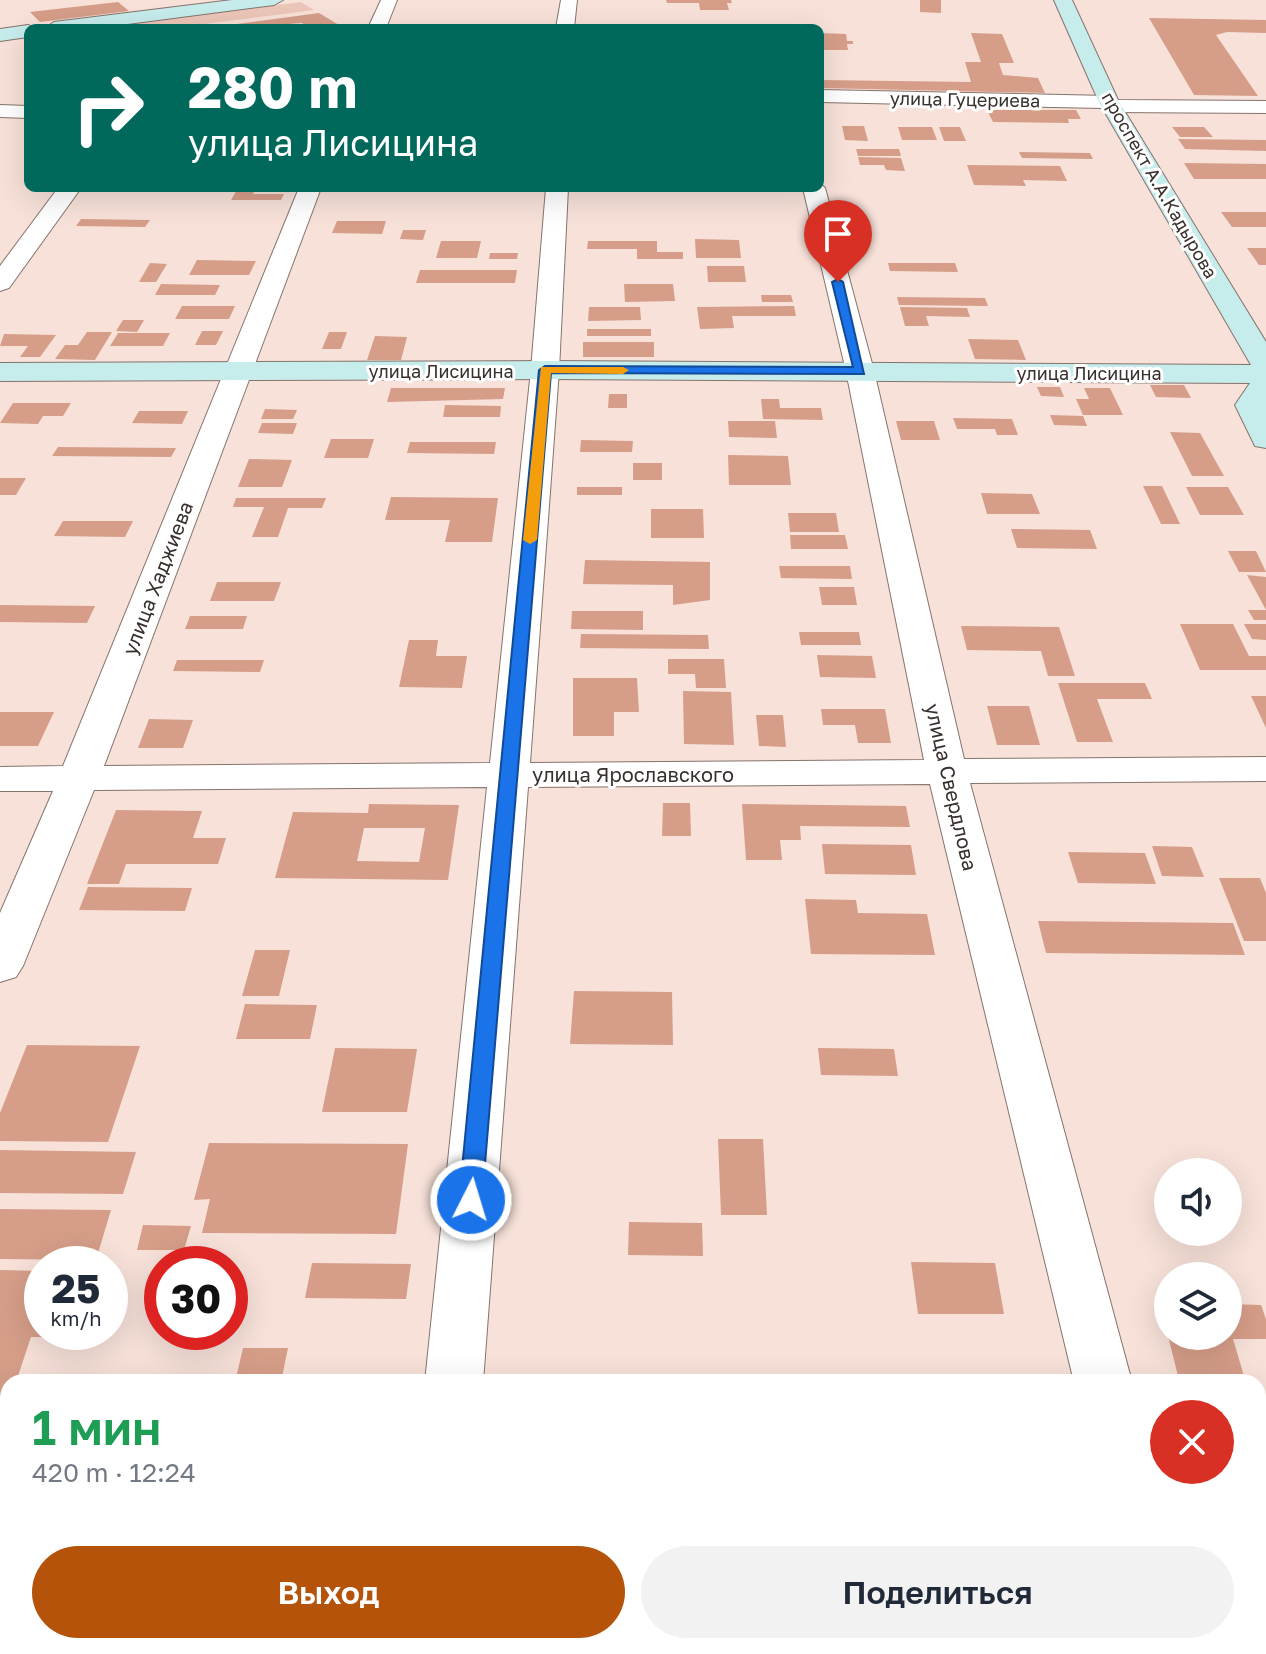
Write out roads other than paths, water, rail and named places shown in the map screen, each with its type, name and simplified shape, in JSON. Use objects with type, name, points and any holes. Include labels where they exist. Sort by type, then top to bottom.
[{"type":"street","points":[[85,24],[274,0]]},
{"type":"street","points":[[379,24],[389,0]]},
{"type":"street","points":[[566,24],[569,0]]},
{"type":"street","name":"проспект А.А.Кадырова","points":[[1063,0],[1110,104],[1266,366]]},
{"type":"street","points":[[0,35],[24,32]]},
{"type":"street","name":"улица Гуцериева","points":[[824,96],[1266,107]]},
{"type":"street","points":[[0,111],[24,112]]},
{"type":"street","points":[[0,283],[67,192]]},
{"type":"street","name":"улица Хаджиева","points":[[0,966],[78,780],[308,192]]},
{"type":"street","points":[[455,1374],[545,370],[557,192]]},
{"type":"street","name":"улица Свердлова","points":[[815,192],[860,371],[947,772],[1101,1374]]},
{"type":"street","name":"улица Лисицина","points":[[0,372],[545,370],[1266,374]]},
{"type":"street","points":[[1266,381],[1250,405],[1266,439]]},
{"type":"street","name":"улица Ярославского","points":[[0,779],[1266,769]]}]
